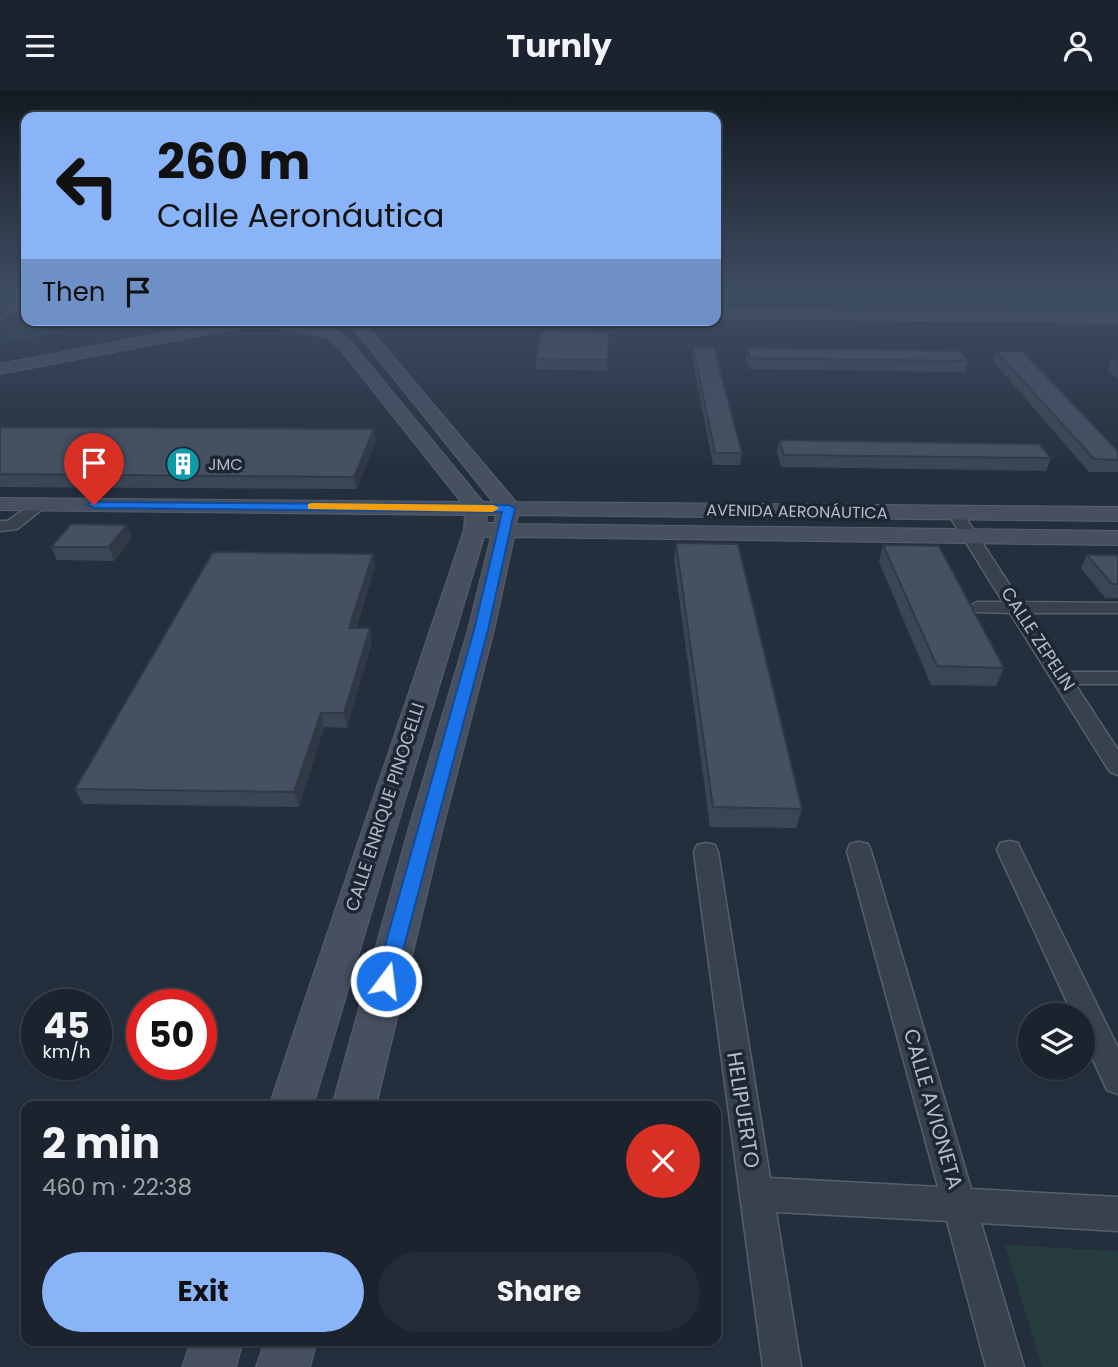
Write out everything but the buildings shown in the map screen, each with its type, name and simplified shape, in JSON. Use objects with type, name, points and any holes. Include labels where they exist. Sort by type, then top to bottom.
[{"type":"main road","points":[[0,360],[37,354]]},
{"type":"main road","points":[[0,369],[72,354]]},
{"type":"main road","points":[[352,354],[492,519]]},
{"type":"main road","points":[[355,1101],[425,831],[481,630],[492,519],[378,354]]},
{"type":"main road","points":[[0,504],[492,519]]},
{"type":"main road","name":"AVENIDA AERONÁUTICA","points":[[492,519],[956,512],[1118,514]]},
{"type":"main road","name":"AVENIDA AERONÁUTICA","points":[[492,519],[972,537],[1118,538]]},
{"type":"main road","name":"CALLE ENRIQUE PINOCELLI","points":[[293,1101],[492,519]]},
{"type":"main road","points":[[209,1367],[215,1346]]},
{"type":"main road","points":[[284,1367],[290,1346]]},
{"type":"street","points":[[0,526],[10,526],[40,504]]},
{"type":"street","name":"CALLE ZEPELIN","points":[[956,512],[1118,767]]},
{"type":"street","points":[[977,607],[1118,608]]},
{"type":"street","points":[[1063,678],[1118,678]]},
{"type":"street","points":[[1009,849],[1118,1080]]},
{"type":"street","name":"CALLE AVIONETA","points":[[859,851],[1005,1367]]},
{"type":"street","name":"HELIPUERTO","points":[[706,852],[782,1367]]},
{"type":"street","points":[[756,1194],[1118,1215]]},
{"type":"green space","points":[[1005,1245],[1118,1251],[1118,1367],[1042,1367]]},
{"type":"slow traffic","points":[[312,507],[493,508]]},
{"type":"place","name":"JMC","points":[[183,464]]},
{"type":"route","points":[[94,505],[509,508],[481,630],[386,981]]}]
